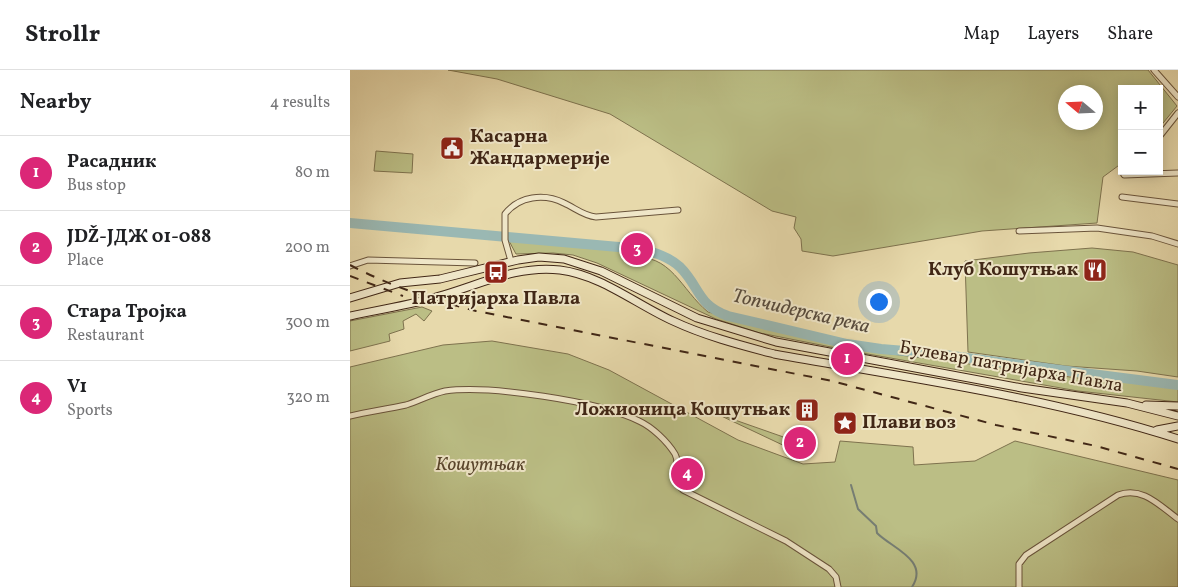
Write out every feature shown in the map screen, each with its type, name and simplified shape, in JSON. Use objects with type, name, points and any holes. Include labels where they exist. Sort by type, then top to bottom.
[{"type":"main road","name":"Булевар патријарха Павла","points":[[350,298],[395,284],[440,279],[511,261],[546,257],[579,262],[602,270],[697,318],[776,342],[1014,386],[1141,406],[1178,416]]},
{"type":"main road","name":"Булевар патријарха Павла","points":[[350,316],[442,296],[479,282],[515,273],[539,269],[562,270],[591,279],[673,321],[752,348],[1022,399],[1152,429],[1176,438]]},
{"type":"main road","points":[[1141,406],[1178,406]]},
{"type":"main road","points":[[1152,429],[1164,430],[1178,426]]},
{"type":"street","points":[[1154,70],[1178,96]]},
{"type":"street","points":[[1163,132],[1178,113]]},
{"type":"street","points":[[1163,173],[1178,174]]},
{"type":"street","points":[[1122,197],[1178,204]]},
{"type":"street","points":[[511,261],[506,240],[505,214],[517,202],[530,198],[556,200],[587,216],[596,217],[678,210]]},
{"type":"street","points":[[1019,231],[1097,228],[1152,236],[1178,244]]},
{"type":"street","points":[[350,266],[368,260],[475,263]]},
{"type":"street","points":[[350,416],[407,404],[437,393],[470,390],[531,395],[615,412],[641,422],[654,431],[673,452],[677,460],[676,483],[683,490],[786,541],[829,569],[836,577],[838,587]]},
{"type":"street","points":[[1018,587],[1018,570],[1026,554],[1118,495],[1130,492],[1146,496],[1178,518]]},
{"type":"green space","points":[[448,70],[1148,70],[1160,85],[1118,85],[1118,166],[1103,177],[1097,223],[982,231],[833,256],[802,251],[801,239],[794,228],[796,217],[772,211],[610,114],[497,79]]},
{"type":"green space","points":[[1163,89],[1177,106],[1163,123]]},
{"type":"green space","points":[[376,151],[413,154],[412,173],[374,171]]},
{"type":"green space","points":[[508,239],[630,251],[630,258],[644,258],[656,261],[666,267],[708,312],[847,346],[846,350],[760,333],[716,319],[597,263],[573,255],[553,253],[516,254]]},
{"type":"green space","points":[[1092,248],[1133,252],[1178,265],[1178,377],[1137,371],[1066,366],[968,352],[965,261]]},
{"type":"green space","points":[[422,307],[432,311],[424,321],[416,314],[403,321],[404,329],[389,334],[390,341],[350,351],[350,321]]},
{"type":"green space","name":"Кошутњак","points":[[492,341],[568,354],[609,370],[738,440],[803,464],[835,462],[840,441],[913,447],[914,465],[975,461],[1015,441],[1178,480],[1178,587],[350,587],[350,367],[443,345]]},
{"type":"green space","points":[[861,350],[1078,378],[1170,385],[1178,389],[1178,402],[1078,391],[862,353]]},
{"type":"green space","points":[[715,413],[809,446],[812,451],[789,448]]},
{"type":"waterway","name":"Топчидерска река","points":[[350,223],[641,249],[662,256],[680,267],[687,274],[704,301],[710,307],[728,316],[847,344],[1178,385]]},
{"type":"waterway","points":[[851,485],[858,509],[876,526],[877,533],[899,549],[912,562],[916,569],[916,578],[912,587]]},
{"type":"railway","points":[[350,265],[412,292],[476,311],[832,381],[996,425],[1096,446],[1178,469]]},
{"type":"railway","points":[[350,276],[403,296]]},
{"type":"place","name":"Касарна Жандармерије","points":[[452,148]]},
{"type":"place","name":"Стара Тројка","points":[[637,249]]},
{"type":"place","name":"Клуб Кошутњак","points":[[1095,270]]},
{"type":"place","name":"Патријарха Павла","points":[[496,272]]},
{"type":"place","name":"Расадник","points":[[847,359]]},
{"type":"place","name":"Ложионица Кошутњак","points":[[807,410]]},
{"type":"place","name":"Плави воз","points":[[845,423]]},
{"type":"place","name":"JDŽ-JДЖ 01-088","points":[[800,443]]},
{"type":"place","name":"V1","points":[[687,474]]}]
